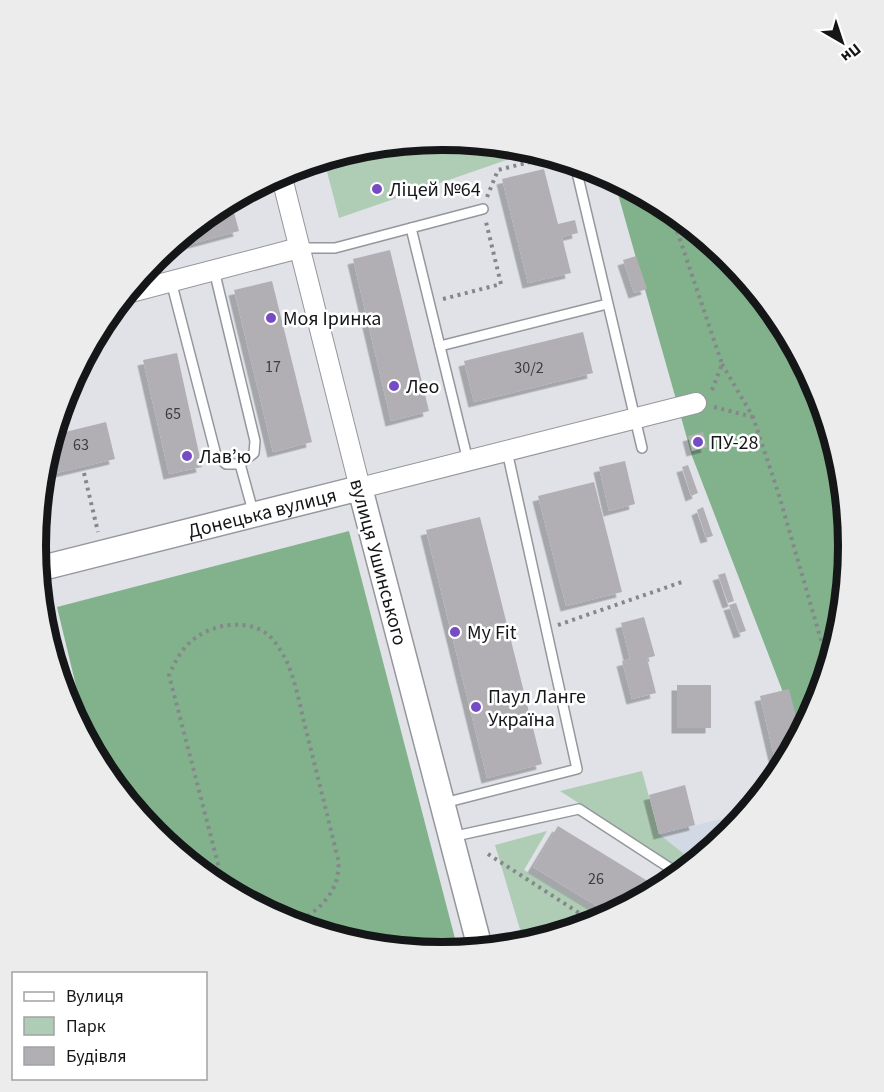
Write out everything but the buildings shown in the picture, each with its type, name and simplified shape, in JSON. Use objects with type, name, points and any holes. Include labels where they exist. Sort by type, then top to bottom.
[{"type":"street","name":"вулиця Ушинського","points":[[283,184],[478,940]]},
{"type":"street","points":[[142,288],[299,248]]},
{"type":"street","name":"Донецька вулиця","points":[[47,567],[696,403]]},
{"type":"lane","points":[[577,174],[633,419],[642,448]]},
{"type":"lane","points":[[299,248],[334,248],[483,209]]},
{"type":"lane","points":[[411,228],[468,460]]},
{"type":"lane","points":[[171,281],[216,454],[226,464],[240,464],[254,453],[255,441],[213,270]]},
{"type":"lane","points":[[440,346],[607,304]]},
{"type":"lane","points":[[442,803],[577,769],[507,451]]},
{"type":"lane","points":[[240,464],[254,514]]},
{"type":"lane","points":[[451,837],[579,809],[671,869]]},
{"type":"path","points":[[430,303],[501,284],[483,209],[498,170],[533,161]]},
{"type":"path","points":[[676,227],[722,364],[753,417],[778,492],[824,649]]},
{"type":"path","points":[[696,403],[713,388],[722,364]]},
{"type":"path","points":[[696,403],[753,417]]},
{"type":"path","points":[[84,472],[98,532]]},
{"type":"path","points":[[546,630],[682,582]]},
{"type":"path","points":[[221,874],[170,675],[179,653],[193,639],[210,629],[229,625],[248,626],[266,633],[287,662],[297,693],[339,863],[336,882],[328,898],[305,917]]},
{"type":"path","points":[[488,854],[583,915]]},
{"type":"shaded area","points":[[730,817],[687,856],[659,834]]},
{"type":"green space","name":"Ліцей №64","points":[[416,151],[468,151],[514,157],[339,218],[326,168],[365,158]]},
{"type":"green space","points":[[617,191],[640,203],[683,232],[722,266],[739,285],[756,305],[785,348],[817,419],[834,494],[838,546],[837,572],[824,648],[817,673],[795,724],[692,456]]},
{"type":"green space","points":[[349,531],[456,941],[390,938],[315,921],[244,889],[201,860],[162,826],[145,807],[128,787],[99,744],[81,707],[57,607]]},
{"type":"green space","points":[[642,771],[659,834],[687,856],[675,866],[560,791]]},
{"type":"green space","points":[[547,831],[524,870],[592,911],[569,921],[521,933],[495,845]]},
{"type":"place","name":"Ліцей №64","points":[[377,189]]},
{"type":"place","name":"Моя Іринка","points":[[271,318]]},
{"type":"place","name":"Лео","points":[[394,386]]},
{"type":"place","name":"ПУ-28","points":[[698,442]]},
{"type":"place","name":"Лав’ю","points":[[187,456]]},
{"type":"place","name":"My Fit","points":[[455,632]]},
{"type":"place","name":"Паул Ланге Україна","points":[[476,707]]}]
